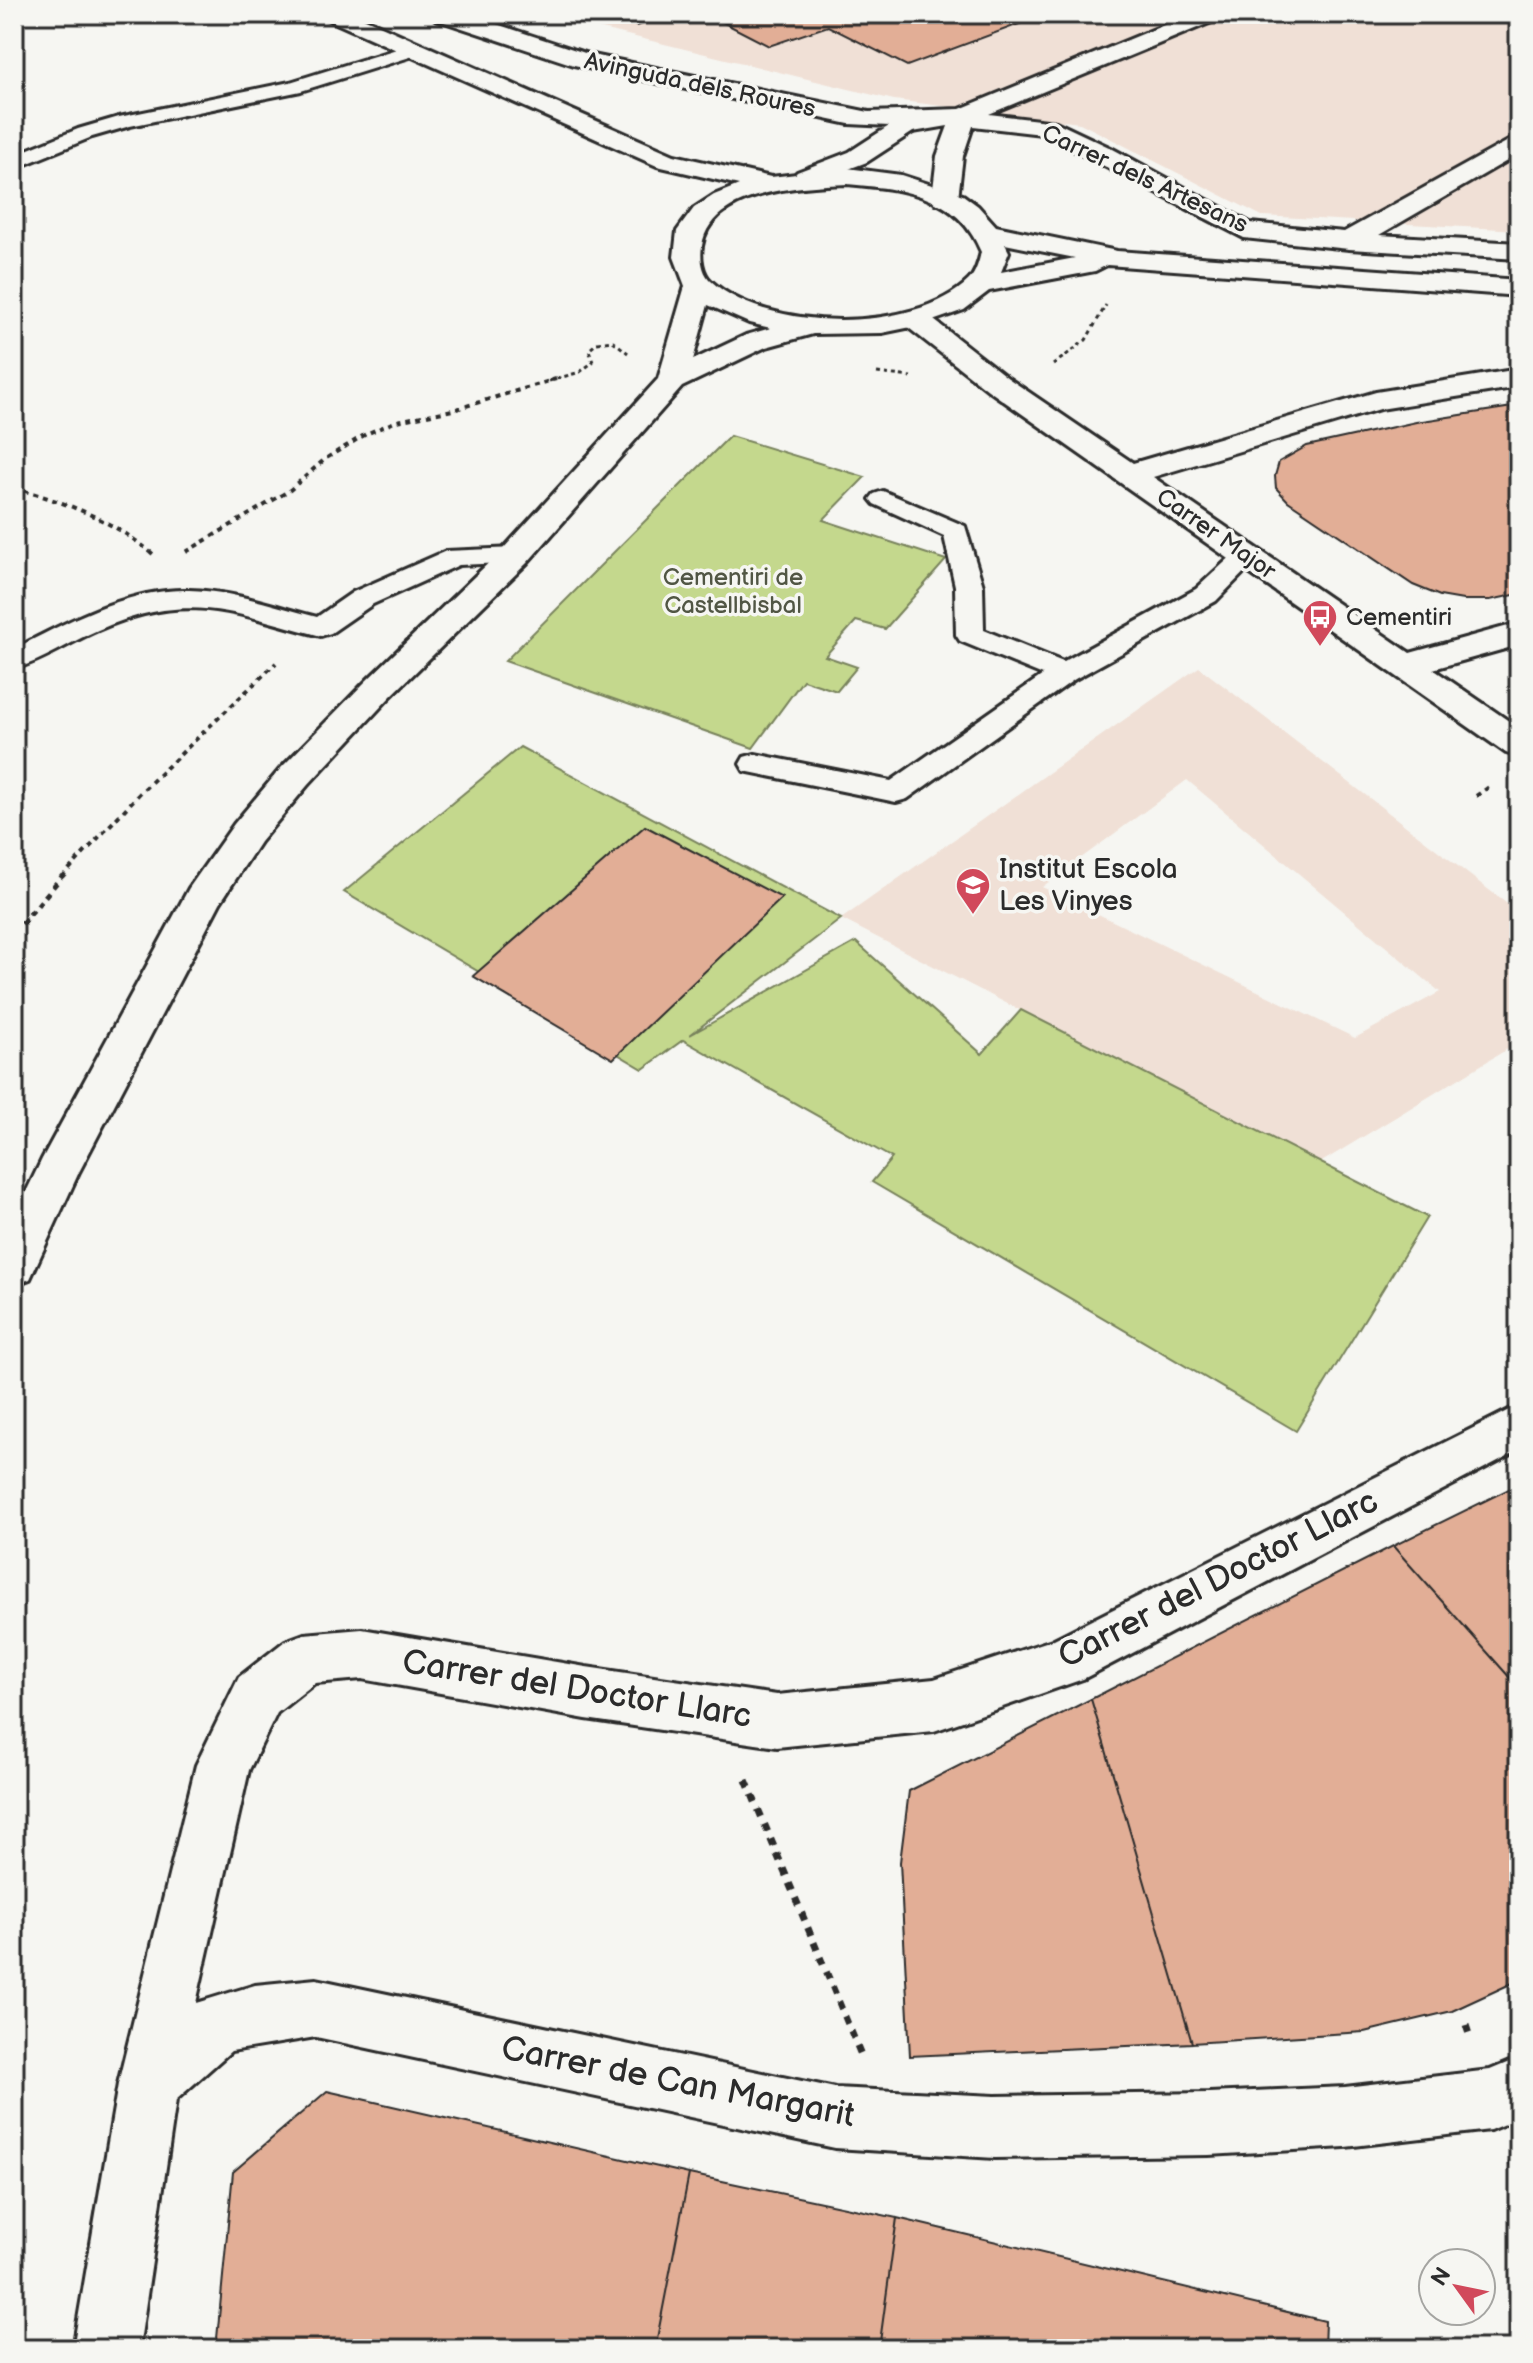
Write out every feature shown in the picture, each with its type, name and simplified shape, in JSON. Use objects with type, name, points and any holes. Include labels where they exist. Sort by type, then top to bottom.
[{"type":"street","points":[[335,14],[666,161],[768,184]]},
{"type":"street","name":"Avinguda dels Roures","points":[[443,14],[520,42],[596,63],[849,117],[964,116]]},
{"type":"street","points":[[806,177],[858,157],[906,126],[964,116],[1211,14]]},
{"type":"street","points":[[945,198],[950,156],[964,116]]},
{"type":"street","name":"Carrer dels Artesans","points":[[964,116],[995,123],[1047,127],[1102,153],[1244,230],[1349,241],[1519,251]]},
{"type":"street","points":[[1349,241],[1519,143]]},
{"type":"street","points":[[666,161],[689,193],[700,218]]},
{"type":"street","points":[[847,176],[886,180],[945,198],[980,223],[995,252],[980,284],[959,301],[915,319],[851,328],[811,326],[751,314],[699,286],[689,266],[686,241],[700,218],[728,198],[768,184],[806,177],[847,176]]},
{"type":"street","points":[[986,232],[1117,259],[1519,288]]},
{"type":"street","points":[[980,284],[1117,259]]},
{"type":"street","points":[[672,381],[699,286]]},
{"type":"street","name":"Carrer Major","points":[[915,319],[998,384],[1519,745]]},
{"type":"street","points":[[14,1266],[57,1171],[203,898],[247,833],[294,777],[378,689],[515,556],[672,381],[756,341],[811,326]]},
{"type":"street","points":[[1131,474],[1376,401],[1519,378]]},
{"type":"street","points":[[1404,666],[1519,634]]},
{"type":"street","name":"Carrer del Doctor Llarc","points":[[106,2349],[148,2084],[223,1765],[258,1695],[304,1659],[362,1654],[586,1693],[777,1721],[934,1705],[1064,1661],[1519,1426]]},
{"type":"street","name":"Carrer de Can Margarit","points":[[148,2084],[215,2025],[255,2015],[316,2008],[835,2118],[995,2127],[1209,2124],[1345,2117],[1490,2100],[1519,2088]]},
{"type":"lane","points":[[14,163],[85,133],[126,121],[294,87],[416,49]]},
{"type":"lane","points":[[883,499],[956,532],[969,586],[970,635],[1065,673]]},
{"type":"lane","points":[[14,660],[83,625],[126,609],[171,598],[234,606],[321,627],[363,598],[455,557],[515,556]]},
{"type":"lane","points":[[755,764],[896,792],[1065,673],[1206,595],[1247,556]]},
{"type":"path","points":[[165,565],[290,490],[325,459],[366,434],[397,421],[453,410],[580,372],[593,362],[589,350],[597,343],[613,341],[631,355]]},
{"type":"path","points":[[14,488],[108,521],[131,534],[165,565],[171,598]]},
{"type":"path","points":[[14,933],[145,787],[286,654],[321,627]]},
{"type":"path","points":[[743,1772],[864,2061]]},
{"type":"shaded area","points":[[541,14],[1519,14],[1519,230],[1262,216],[1080,123],[894,100]]},
{"type":"shaded area","name":"Institut Escola Les Vinyes","points":[[1199,667],[1519,913],[1519,1042],[1320,1163],[841,919]],"holes":[[[1187,780],[1440,992],[1355,1038],[1042,887]]]},
{"type":"green space","name":"Cementiri de Castellbisbal","points":[[730,436],[865,477],[823,520],[946,560],[885,629],[856,621],[825,656],[857,667],[837,691],[803,680],[753,748],[505,661]]},
{"type":"green space","points":[[520,747],[841,919],[690,1035],[856,942],[982,1054],[1021,1010],[1427,1217],[1296,1431],[872,1182],[892,1158],[683,1040],[643,1069],[344,892]]},
{"type":"building","points":[[613,14],[673,14],[636,26]]},
{"type":"building","points":[[707,14],[1002,14],[1022,23],[907,66],[828,26],[769,46]]},
{"type":"building","points":[[1519,406],[1519,594],[1490,600],[1463,600],[1440,596],[1413,585],[1288,501],[1276,488],[1279,462],[1307,446],[1416,422]]},
{"type":"building","points":[[645,826],[782,898],[613,1059],[473,976]]},
{"type":"building","points":[[1519,1484],[1519,1688],[1393,1546]]},
{"type":"building","points":[[1393,1546],[1519,1688],[1519,1980],[1452,2011],[1364,2032],[1192,2043],[1091,1699]]},
{"type":"building","points":[[1091,1699],[1192,2043],[910,2056],[900,1862],[909,1791]]},
{"type":"building","points":[[327,2091],[689,2174],[655,2349],[216,2349],[233,2172]]},
{"type":"building","points":[[689,2174],[897,2218],[879,2349],[655,2349]]},
{"type":"building","points":[[897,2218],[1325,2321],[1324,2349],[879,2349]]},
{"type":"place","name":"Cementiri","points":[[1320,648]]},
{"type":"place","name":"Institut Escola Les Vinyes","points":[[973,916]]}]
